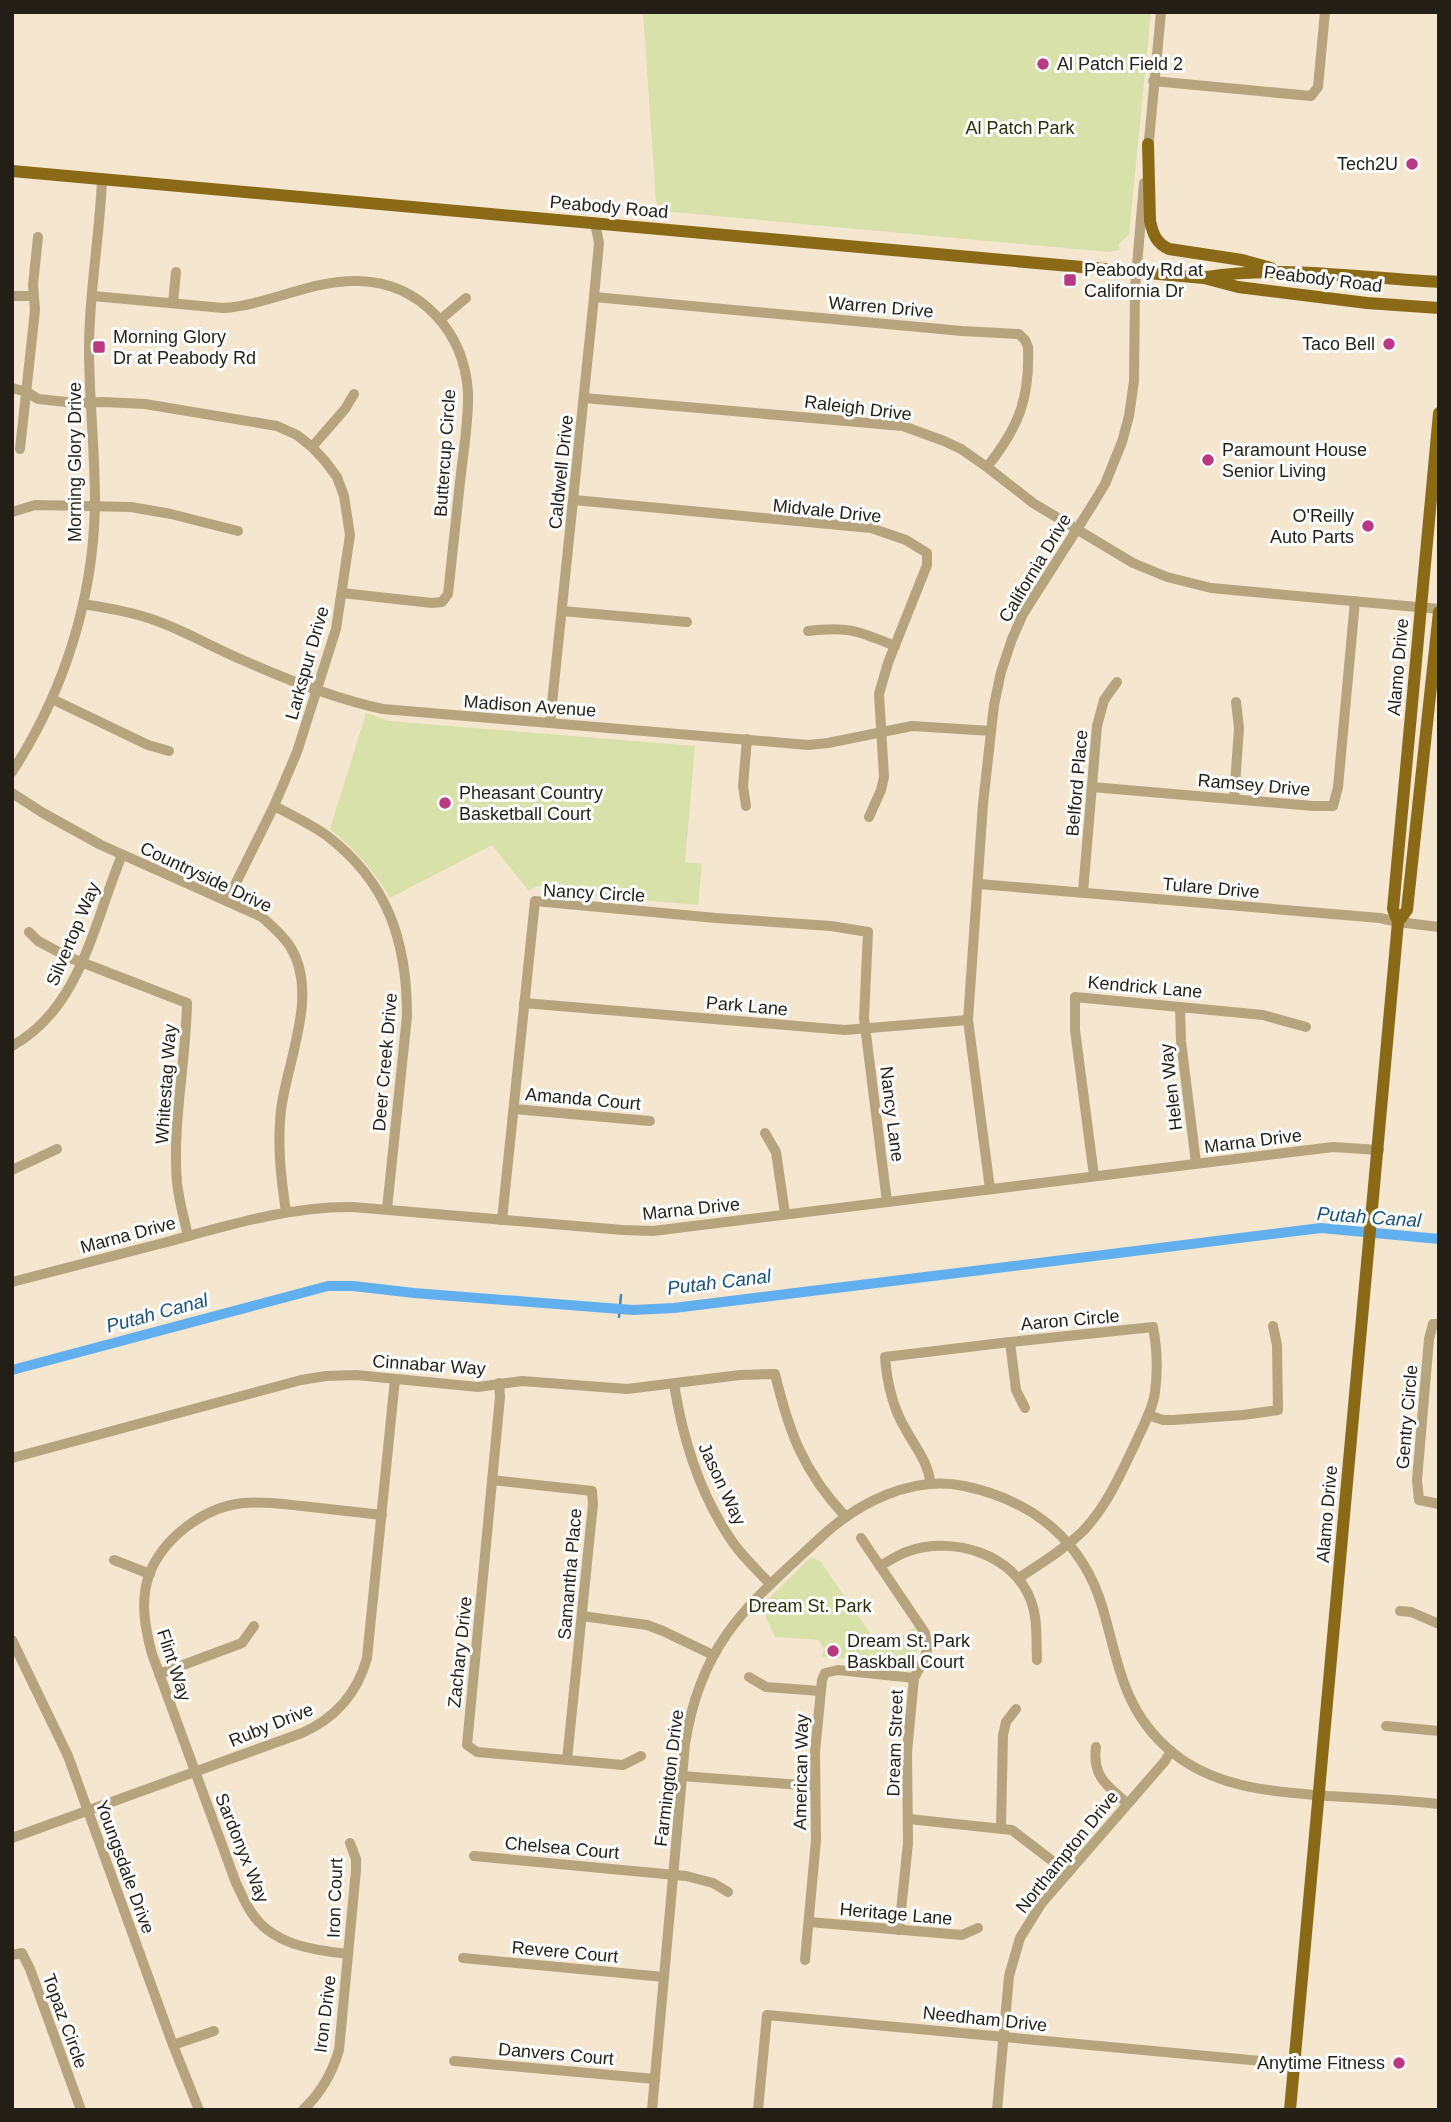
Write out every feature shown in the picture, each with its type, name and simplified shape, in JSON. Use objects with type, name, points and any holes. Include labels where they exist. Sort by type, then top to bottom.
[{"type":"main road","points":[[1148,144],[1150,221],[1152,232],[1159,243],[1169,249],[1241,260],[1288,272]]},
{"type":"main road","name":"Peabody Road","points":[[12,171],[1136,271],[1203,278],[1238,287],[1367,303],[1439,308]]},
{"type":"main road","name":"Peabody Road","points":[[1203,278],[1241,272],[1288,272],[1439,282]]},
{"type":"main road","name":"Alamo Drive","points":[[1290,2110],[1370,1246],[1398,922],[1393,909],[1439,413]]},
{"type":"main road","name":"Alamo Drive","points":[[1398,922],[1407,910],[1439,611]]},
{"type":"street","name":"California Drive","points":[[990,1189],[968,1020],[991,731],[1001,672],[1012,639],[1036,591],[1105,484],[1129,416],[1135,381],[1136,271],[1161,12]]},
{"type":"street","points":[[1153,81],[1311,96],[1318,87],[1325,12]]},
{"type":"street","name":"Morning Glory Drive","points":[[12,772],[38,730],[67,663],[90,565],[95,505],[89,346],[102,179]]},
{"type":"street","name":"Caldwell Drive","points":[[550,723],[599,243],[595,223]]},
{"type":"street","points":[[20,449],[35,310],[33,296],[38,237]]},
{"type":"street","points":[[173,303],[176,272]]},
{"type":"street","name":"Buttercup Circle","points":[[93,296],[223,308],[241,307],[321,285],[362,281],[408,293],[441,319],[457,345],[468,395],[448,594],[442,602],[432,603],[342,593]]},
{"type":"street","points":[[12,296],[33,296]]},
{"type":"street","name":"Warren Drive","points":[[594,297],[1019,334],[1028,347],[1024,403],[1017,424],[987,467]]},
{"type":"street","points":[[441,319],[466,298]]},
{"type":"street","name":"Larkspur Drive","points":[[12,388],[27,392],[38,399],[76,403],[145,404],[277,426],[297,435],[312,447],[337,477],[344,496],[349,534],[336,629],[297,752],[274,806],[227,901]]},
{"type":"street","points":[[312,447],[355,394]]},
{"type":"street","name":"Raleigh Drive","points":[[584,398],[903,426],[944,440],[987,467],[1033,503],[1133,563],[1167,577],[1196,585],[1252,593],[1439,611]]},
{"type":"street","name":"Midvale Drive","points":[[574,500],[871,528],[906,540],[927,553],[927,565],[879,694],[884,777],[869,817]]},
{"type":"street","points":[[12,512],[35,506],[95,505],[150,509],[238,531]]},
{"type":"street","name":"Ramsey Drive","points":[[1092,787],[1333,806],[1338,787],[1355,601]]},
{"type":"street","name":"Madison Avenue","points":[[83,604],[157,621],[317,690],[352,703],[383,709],[808,745],[912,726],[991,731]]},
{"type":"street","points":[[562,611],[687,622]]},
{"type":"street","points":[[808,631],[851,629],[895,646]]},
{"type":"street","name":"Belford Place","points":[[1083,892],[1097,726],[1104,700],[1117,682]]},
{"type":"street","points":[[52,699],[148,745],[169,751]]},
{"type":"street","points":[[1234,799],[1239,728],[1236,702]]},
{"type":"street","points":[[746,806],[743,786],[747,740]]},
{"type":"street","name":"Countryside Drive","points":[[12,793],[43,813],[122,855],[262,917],[291,948],[300,969],[303,1001],[281,1108],[279,1163],[286,1212]]},
{"type":"street","name":"Deer Creek Drive","points":[[274,806],[326,835],[360,867],[385,904],[397,933],[404,958],[407,1016],[387,1209]]},
{"type":"street","name":"Silvertop Way","points":[[12,1046],[29,1037],[45,1023],[60,1004],[82,962],[122,855]]},
{"type":"street","name":"Tulare Drive","points":[[979,884],[1380,918],[1439,927]]},
{"type":"street","name":"Nancy Circle","points":[[502,1220],[535,901],[831,926],[868,932],[864,997],[866,1030]]},
{"type":"street","points":[[29,932],[38,942],[82,962]]},
{"type":"street","name":"Whitestag Way","points":[[82,962],[187,1003],[176,1162],[179,1201],[188,1236]]},
{"type":"street","name":"Kendrick Lane","points":[[1094,1176],[1075,1030],[1075,996],[1264,1015],[1306,1027]]},
{"type":"street","name":"Park Lane","points":[[524,1003],[833,1029],[866,1030],[968,1020]]},
{"type":"street","name":"Helen Way","points":[[1180,1007],[1181,1041],[1196,1163]]},
{"type":"street","name":"Nancy Lane","points":[[866,1030],[887,1202]]},
{"type":"street","name":"Amanda Court","points":[[513,1109],[650,1121]]},
{"type":"street","points":[[765,1133],[776,1152],[785,1214]]},
{"type":"street","name":"Marna Drive","points":[[12,1282],[286,1212],[332,1207],[387,1209],[623,1230],[653,1230],[1333,1147],[1378,1150]]},
{"type":"street","points":[[12,1170],[57,1149]]},
{"type":"street","name":"Gentry Circle","points":[[1439,1324],[1433,1324],[1429,1339],[1417,1480],[1419,1500],[1439,1504]]},
{"type":"street","points":[[1148,1415],[1173,1420],[1278,1410],[1277,1345],[1273,1326]]},
{"type":"street","name":"Aaron Circle","points":[[931,1484],[925,1460],[906,1430],[890,1392],[885,1357],[1153,1327],[1157,1368],[1155,1394],[1111,1494],[1069,1544],[1019,1578]]},
{"type":"street","points":[[1010,1342],[1016,1390],[1025,1408]]},
{"type":"street","name":"Cinnabar Way","points":[[12,1458],[301,1380],[339,1375],[478,1387],[544,1381],[627,1389],[775,1374],[784,1411],[801,1454],[809,1469],[845,1516]]},
{"type":"street","name":"Ruby Drive","points":[[12,1838],[317,1726],[335,1713],[351,1695],[367,1658],[395,1379]]},
{"type":"street","name":"Zachary Drive","points":[[499,1383],[500,1397],[467,1745],[477,1752],[623,1765],[641,1756]]},
{"type":"street","name":"Jason Way","points":[[674,1384],[685,1442],[695,1472],[736,1546],[770,1584]]},
{"type":"street","name":"Samantha Place","points":[[492,1480],[592,1491],[593,1504],[567,1760]]},
{"type":"street","name":"Farmington Drive","points":[[652,2110],[682,1776],[692,1706],[702,1679],[738,1617],[770,1584],[845,1516],[903,1489],[931,1484],[988,1491],[1009,1499],[1047,1522],[1069,1544],[1084,1565],[1096,1590],[1117,1667],[1128,1694],[1149,1729],[1171,1751],[1192,1766],[1224,1780],[1262,1790],[1439,1804]]},
{"type":"street","name":"Flint Way","points":[[195,1772],[145,1627],[144,1608],[150,1574],[171,1541],[198,1519],[220,1508],[242,1503],[266,1502],[382,1515]]},
{"type":"street","name":"Dream Street","points":[[861,1538],[925,1633],[928,1642],[924,1660],[914,1678],[906,1767],[909,1819],[900,1930]]},
{"type":"street","points":[[880,1566],[906,1551],[923,1547],[952,1546],[978,1552],[993,1559],[1019,1578],[1032,1602],[1037,1660]]},
{"type":"street","points":[[114,1560],[150,1574]]},
{"type":"street","points":[[1400,1611],[1411,1612],[1439,1625]]},
{"type":"street","points":[[582,1616],[647,1625],[713,1656]]},
{"type":"street","points":[[159,1674],[242,1643],[254,1626]]},
{"type":"street","name":"Youngsdale Drive","points":[[12,1640],[62,1741],[199,2110]]},
{"type":"street","name":"American Way","points":[[805,1960],[816,1840],[814,1786],[822,1680],[825,1674],[831,1671],[914,1678]]},
{"type":"street","points":[[749,1677],[766,1687],[820,1692]]},
{"type":"street","points":[[1001,1827],[1003,1735],[1006,1722],[1016,1709]]},
{"type":"street","points":[[1386,1726],[1439,1731]]},
{"type":"street","points":[[1096,1747],[1094,1759],[1102,1782],[1127,1803]]},
{"type":"street","name":"Northampton Drive","points":[[997,2110],[1009,1976],[1020,1938],[1041,1904],[1171,1751]]},
{"type":"street","name":"Sardonyx Way","points":[[195,1772],[236,1883],[255,1919],[286,1941],[308,1949],[348,1954]]},
{"type":"street","points":[[682,1776],[814,1786]]},
{"type":"street","points":[[909,1819],[1012,1830],[1068,1873]]},
{"type":"street","name":"Iron Court","points":[[348,1954],[356,1870],[356,1859],[350,1843]]},
{"type":"street","name":"Chelsea Court","points":[[474,1856],[686,1875],[713,1883],[728,1892]]},
{"type":"street","name":"Heritage Lane","points":[[808,1922],[962,1935],[978,1928]]},
{"type":"street","name":"Topaz Circle","points":[[12,1955],[22,1953],[30,1969],[81,2110]]},
{"type":"street","name":"Iron Drive","points":[[303,2110],[323,2087],[335,2062],[342,2028],[348,1954]]},
{"type":"street","name":"Revere Court","points":[[463,1958],[664,1977]]},
{"type":"street","name":"Needham Drive","points":[[758,2110],[767,2015],[1294,2064]]},
{"type":"street","points":[[173,2045],[214,2031]]},
{"type":"street","name":"Danvers Court","points":[[454,2061],[655,2079]]},
{"type":"green space","name":"Al Patch Park","points":[[643,12],[1151,12],[1129,234],[1118,245],[1120,250],[1109,252],[662,211],[656,201]]},
{"type":"green space","points":[[366,713],[389,721],[695,746],[685,862],[702,864],[698,905],[556,893],[542,886],[529,891],[492,845],[390,898],[363,860],[330,829]]},
{"type":"green space","name":"Dream St. Park","points":[[811,1557],[820,1561],[882,1650],[915,1627],[918,1646],[911,1664],[822,1657],[824,1650],[819,1640],[775,1637],[761,1606]]},
{"type":"waterway","name":"Putah Canal","points":[[12,1370],[328,1286],[633,1310],[674,1308],[1321,1228],[1439,1239]]},
{"type":"waterway","name":"Putah Canal","points":[[619,1317],[621,1295]]},
{"type":"place","name":"Al Patch Field 2","points":[[1043,64]]},
{"type":"place","name":"Tech2U","points":[[1412,164]]},
{"type":"place","name":"Peabody Rd at California Dr","points":[[1070,280]]},
{"type":"place","name":"Taco Bell","points":[[1389,344]]},
{"type":"place","name":"Morning Glory Dr at Peabody Rd","points":[[99,347]]},
{"type":"place","name":"Paramount House Senior Living","points":[[1208,460]]},
{"type":"place","name":"O'Reilly Auto Parts","points":[[1368,526]]},
{"type":"place","name":"Pheasant Country Basketball Court","points":[[445,803]]},
{"type":"place","name":"Dream St. Park Baskball Court","points":[[833,1651]]},
{"type":"place","name":"Anytime Fitness","points":[[1399,2063]]}]
